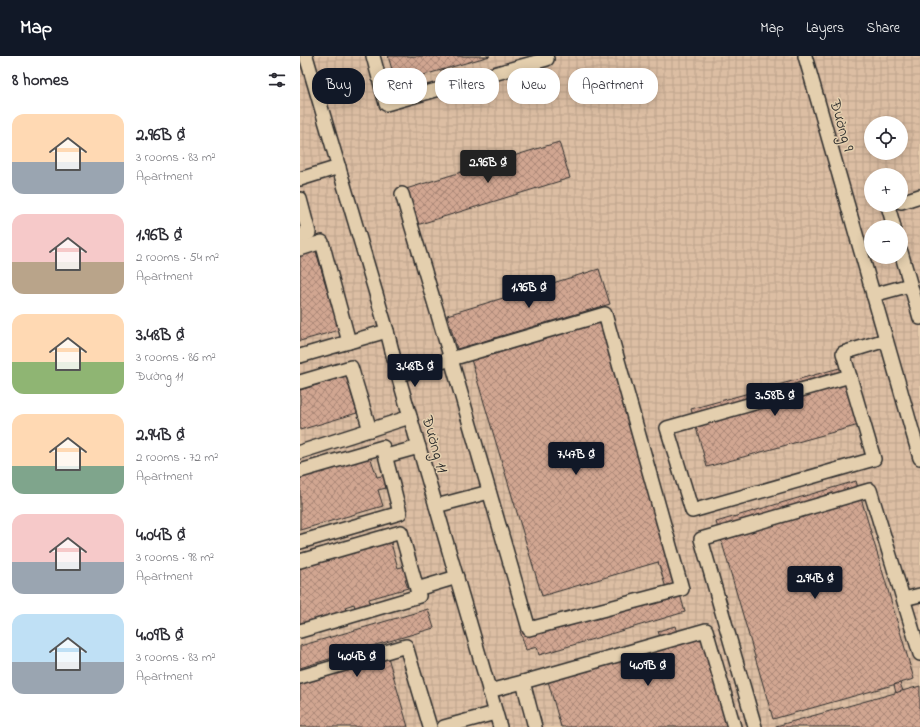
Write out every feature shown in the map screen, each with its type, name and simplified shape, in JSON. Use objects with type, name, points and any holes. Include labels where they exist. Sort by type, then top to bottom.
[{"type":"street","name":"Đường 11","points":[[306,56],[387,331],[398,375],[500,727]]},
{"type":"street","points":[[373,56],[386,104],[547,59],[546,56]]},
{"type":"street","name":"Đường 9","points":[[806,56],[920,458]]},
{"type":"street","points":[[300,179],[339,167]]},
{"type":"street","points":[[398,375],[451,359],[605,314],[682,589],[529,629],[451,359],[402,194]]},
{"type":"street","points":[[908,200],[920,196]]},
{"type":"street","points":[[300,199],[309,233],[300,236]]},
{"type":"street","points":[[300,249],[322,242],[349,342]]},
{"type":"street","points":[[906,264],[913,281],[920,318]]},
{"type":"street","points":[[874,295],[913,281]]},
{"type":"street","points":[[300,356],[387,331]]},
{"type":"street","points":[[850,376],[667,428],[692,511],[874,459],[844,353],[886,340]]},
{"type":"street","points":[[300,382],[351,367],[370,430]]},
{"type":"street","points":[[300,452],[410,417]]},
{"type":"street","points":[[300,471],[383,447],[400,513],[300,542]]},
{"type":"street","points":[[386,456],[419,447]]},
{"type":"street","points":[[755,727],[701,539],[870,490],[920,654]]},
{"type":"street","points":[[436,506],[489,492]]},
{"type":"street","points":[[300,561],[401,532],[419,596],[300,631]]},
{"type":"street","points":[[417,589],[457,577]]},
{"type":"street","points":[[904,600],[920,595]]},
{"type":"street","points":[[489,691],[706,630],[734,727]]},
{"type":"street","points":[[300,677],[406,646],[430,727]]},
{"type":"street","points":[[523,682],[535,727]]},
{"type":"street","points":[[444,727],[496,713]]},
{"type":"shaded area","points":[[300,56],[920,56],[920,727],[300,727]]},
{"type":"building","points":[[388,56],[490,56],[448,68],[435,68],[435,72],[427,74],[427,68],[392,68]]},
{"type":"building","points":[[559,142],[570,178],[417,225],[406,189]]},
{"type":"building","points":[[315,248],[339,330],[300,341],[300,252]]},
{"type":"building","points":[[599,269],[610,304],[457,349],[447,315]]},
{"type":"building","points":[[603,317],[685,612],[539,655],[537,647],[526,650],[520,631],[666,588],[658,562],[542,596],[470,356]]},
{"type":"building","points":[[843,367],[859,425],[707,467],[691,409]]},
{"type":"building","points":[[346,376],[357,413],[300,430],[300,390]]},
{"type":"building","points":[[369,453],[377,477],[386,475],[390,487],[378,490],[383,506],[300,530],[300,474]]},
{"type":"building","points":[[856,481],[914,679],[773,719],[716,522]]},
{"type":"building","points":[[389,536],[398,568],[409,565],[413,578],[405,580],[408,588],[369,599],[370,603],[355,608],[354,604],[345,607],[347,613],[300,627],[300,563]]},
{"type":"building","points":[[428,609],[434,628],[362,649],[366,664],[388,657],[408,727],[300,727],[300,683],[350,668],[346,654],[300,668],[300,646]]},
{"type":"building","points":[[675,626],[678,636],[709,627],[738,727],[561,727],[546,674],[661,641],[658,631]]},
{"type":"building","points":[[900,683],[903,691],[896,693],[894,685]]},
{"type":"building","points":[[920,686],[920,727],[776,727],[776,726]]}]
